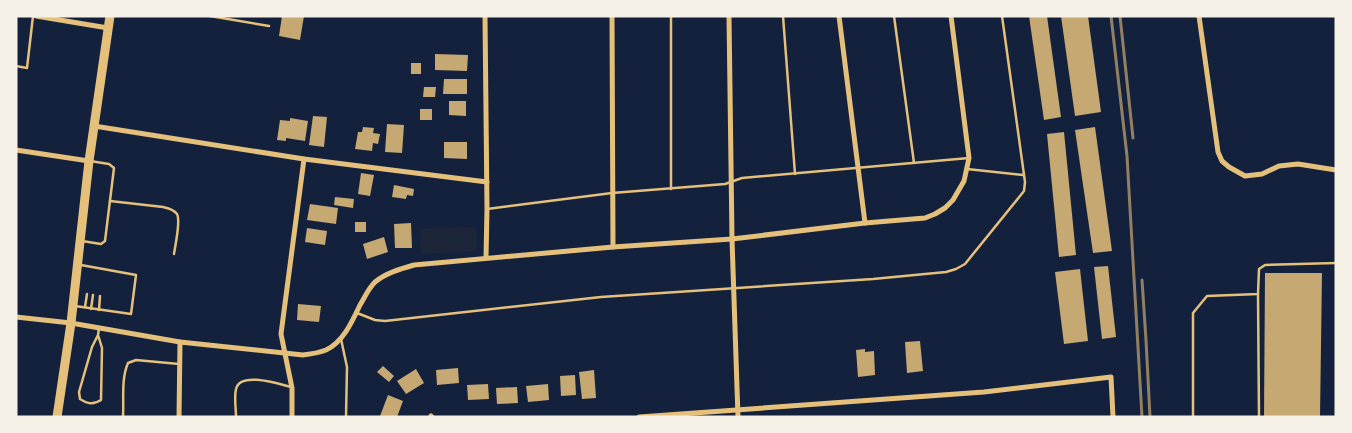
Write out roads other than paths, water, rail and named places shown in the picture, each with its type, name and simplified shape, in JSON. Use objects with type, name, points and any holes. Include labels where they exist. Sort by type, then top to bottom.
[{"type":"main road","points":[[58,417],[71,324],[89,161],[110,16]]},
{"type":"street","points":[[35,16],[108,28]]},
{"type":"street","points":[[486,16],[486,258]]},
{"type":"street","points":[[612,16],[612,247]]},
{"type":"street","points":[[729,16],[732,239],[738,417]]},
{"type":"street","points":[[839,16],[865,223]]},
{"type":"street","points":[[16,317],[99,328],[180,342],[303,355],[328,350],[341,339],[368,291],[376,282],[387,274],[414,265],[612,247],[732,239],[865,223],[925,218],[946,208],[964,181],[968,169],[969,158],[951,16]]},
{"type":"street","points":[[1199,16],[1218,152],[1222,161],[1245,176],[1262,174],[1279,166],[1298,164],[1336,170]]},
{"type":"street","points":[[94,126],[304,159],[487,182]]},
{"type":"street","points":[[16,150],[89,161]]},
{"type":"street","points":[[292,417],[292,388],[281,334],[304,159]]},
{"type":"street","points":[[179,417],[180,342]]},
{"type":"street","points":[[638,417],[984,392],[1111,377],[1113,417]]},
{"type":"lane","points":[[16,66],[27,68],[35,16]]},
{"type":"lane","points":[[210,16],[269,26]]},
{"type":"lane","points":[[671,16],[672,190]]},
{"type":"lane","points":[[783,16],[795,174]]},
{"type":"lane","points":[[894,16],[914,163]]},
{"type":"lane","points":[[357,312],[375,320],[385,321],[601,297],[873,279],[946,272],[956,269],[966,264],[1024,191],[1025,182],[1002,16]]},
{"type":"lane","points":[[487,209],[612,194],[725,184],[742,178],[969,158]]},
{"type":"lane","points":[[80,241],[102,244],[106,241],[114,168],[109,164],[89,161]]},
{"type":"lane","points":[[968,169],[1023,175]]},
{"type":"lane","points":[[110,201],[163,207],[176,213],[178,219],[174,254]]},
{"type":"lane","points":[[1258,417],[1259,269],[1265,265],[1336,263]]},
{"type":"lane","points":[[73,306],[130,314],[136,275],[78,265]]},
{"type":"lane","points":[[89,272],[90,267]]},
{"type":"lane","points":[[95,272],[96,268]]},
{"type":"lane","points":[[103,274],[104,269]]},
{"type":"lane","points":[[85,307],[87,294]]},
{"type":"lane","points":[[1193,417],[1193,313],[1207,296],[1258,294]]},
{"type":"lane","points":[[91,308],[93,295]]},
{"type":"lane","points":[[99,310],[100,296]]},
{"type":"lane","points":[[98,335],[102,348],[101,400],[95,404],[87,403],[80,399],[79,392],[99,328]]},
{"type":"lane","points":[[341,339],[347,367],[346,417]]},
{"type":"lane","points":[[123,417],[124,377],[128,363],[136,360],[180,364]]},
{"type":"lane","points":[[236,417],[236,388],[242,380],[262,381],[292,388]]},
{"type":"railway","points":[[1111,16],[1127,156],[1142,417]]},
{"type":"railway","points":[[1120,16],[1133,138]]},
{"type":"railway","points":[[1142,280],[1150,417]]}]
